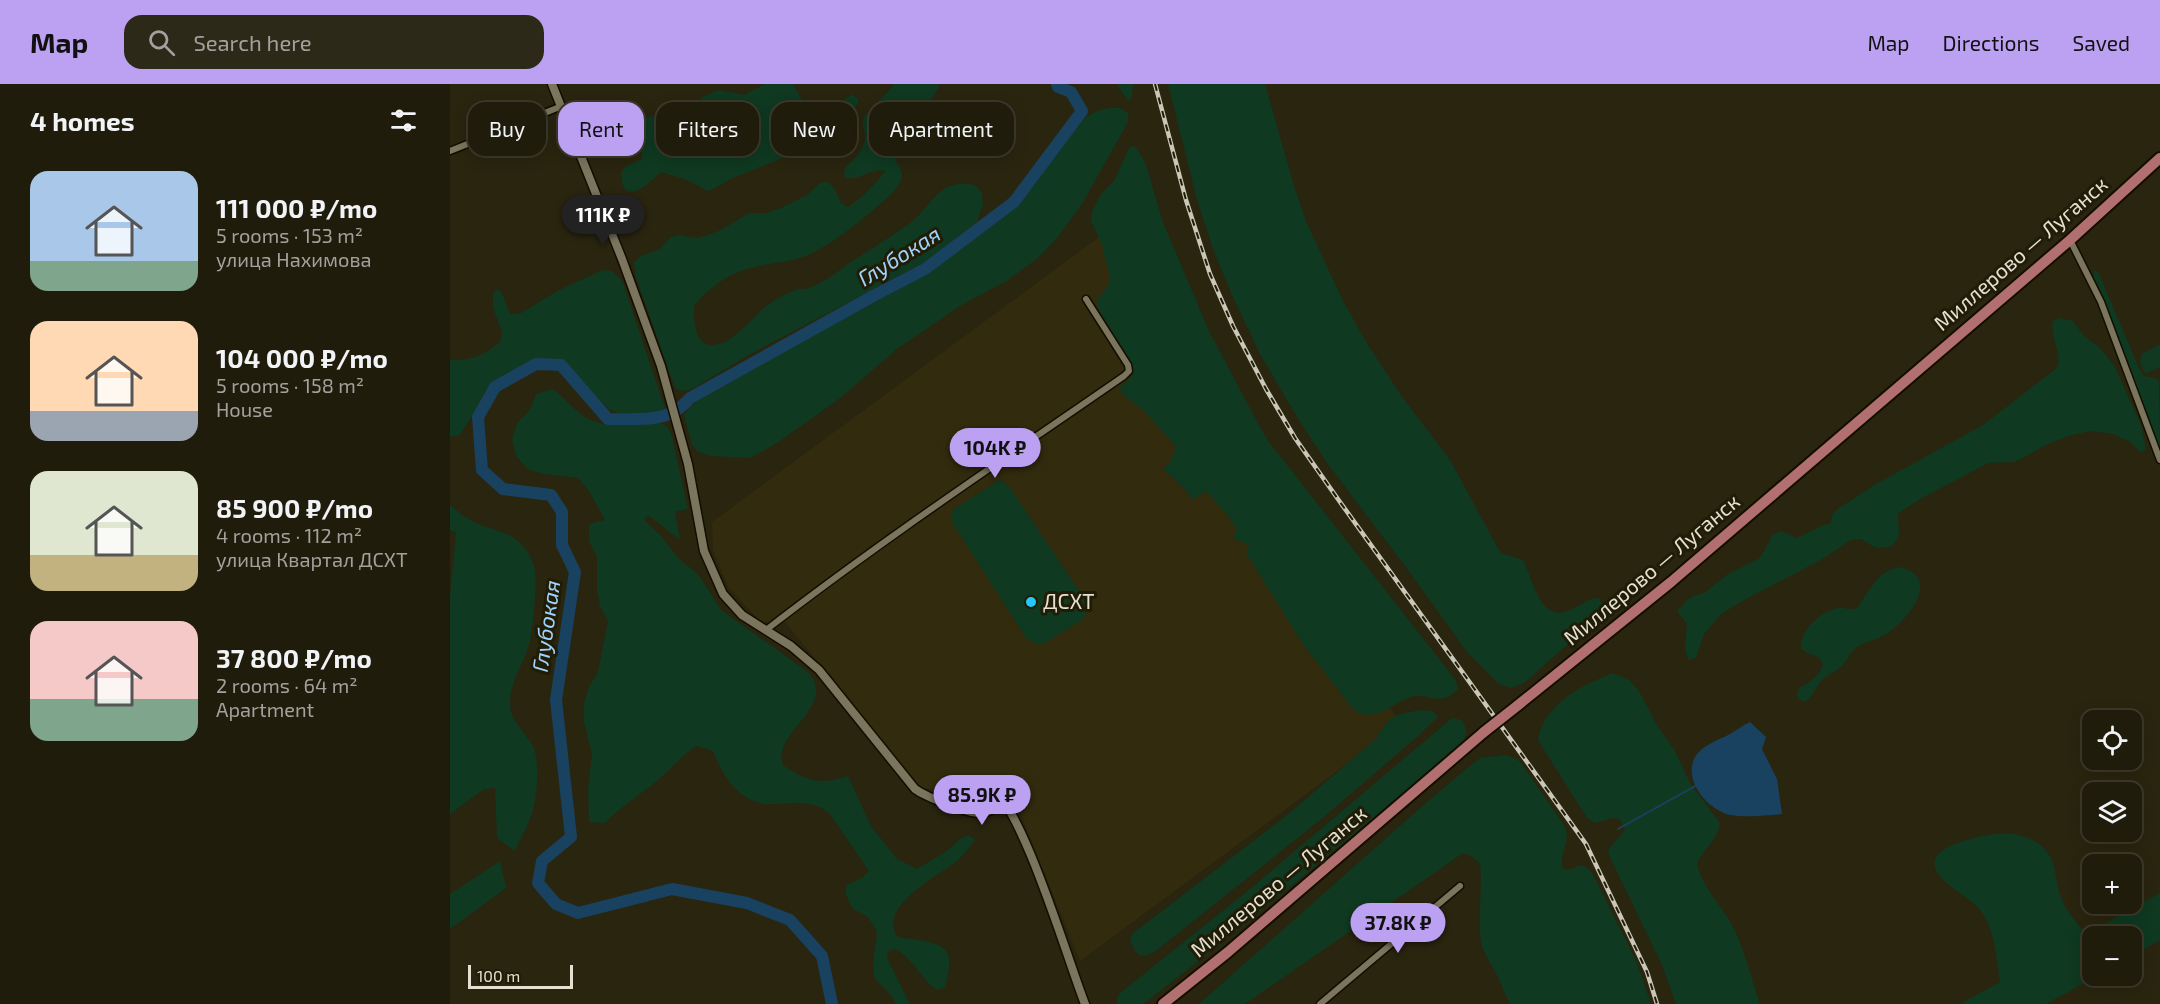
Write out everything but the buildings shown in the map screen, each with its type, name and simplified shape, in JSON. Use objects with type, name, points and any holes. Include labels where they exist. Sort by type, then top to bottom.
[{"type":"main road","name":"Миллерово — Луганск","points":[[1163,1004],[1228,952],[1484,732],[1671,582],[2070,240],[2160,158]]},
{"type":"street","points":[[552,84],[560,102]]},
{"type":"street","points":[[450,151],[558,108]]},
{"type":"street","points":[[582,156],[622,259],[672,401],[703,544],[723,594],[748,620],[791,646],[819,670],[915,789],[926,796],[970,812],[981,813],[1005,802]]},
{"type":"street","points":[[2070,240],[2101,302],[2160,460]]},
{"type":"street","points":[[766,630],[815,591],[1129,371],[1128,365],[1086,299]]},
{"type":"street","points":[[956,806],[991,789],[997,792],[1005,802],[1029,851],[1085,1004]]},
{"type":"street","points":[[1320,1004],[1460,886]]},
{"type":"shaded area","name":"ДСХТ","points":[[1125,218],[1206,429],[1401,724],[1080,961],[1017,805],[997,782],[953,794],[920,787],[780,616],[770,623],[759,620],[729,588],[713,550],[712,522]]},
{"type":"green space","points":[[764,84],[793,84],[803,102],[771,102],[771,156],[787,156],[708,191],[685,179],[661,172],[643,187],[631,192],[626,190],[621,173],[626,166],[644,156],[645,118],[656,117],[656,156],[759,156],[759,102],[698,102],[702,97],[719,90],[745,95]]},
{"type":"green space","points":[[894,84],[939,84],[929,102],[878,102]]},
{"type":"green space","points":[[1117,84],[1133,84],[1132,98],[1128,101]]},
{"type":"green space","points":[[1168,84],[1265,84],[1306,221],[1343,301],[1368,345],[1403,398],[1450,460],[1499,550],[1501,553],[1523,560],[1538,596],[1550,610],[1558,613],[1568,611],[1594,598],[1600,599],[1603,609],[1597,618],[1524,683],[1511,688],[1499,684],[1467,652],[1327,463],[1297,417],[1260,354],[1213,249],[1197,200]]},
{"type":"green space","points":[[853,94],[859,101],[857,104],[840,102]]},
{"type":"green space","points":[[1120,108],[1128,113],[1128,122],[1082,204],[1057,238],[1038,258],[1008,280],[960,306],[897,349],[839,399],[777,443],[750,458],[711,456],[698,452],[692,445],[684,415],[702,397],[921,276],[1000,220],[1019,204],[1075,123],[1099,110]]},
{"type":"green space","points":[[869,112],[869,156],[894,156],[900,169],[902,177],[896,189],[854,226],[818,250],[795,260],[746,269],[729,277],[706,293],[694,306],[696,332],[703,342],[714,345],[729,340],[774,301],[798,289],[807,289],[824,281],[909,224],[937,195],[952,185],[975,185],[982,193],[983,204],[977,222],[923,263],[756,351],[690,390],[681,391],[675,388],[636,277],[634,262],[641,256],[660,249],[671,237],[705,236],[721,230],[749,213],[767,213],[783,207],[807,195],[820,183],[828,182],[834,188],[841,203],[848,207],[859,199],[885,171],[845,178],[844,169],[857,156],[864,144],[864,118]]},
{"type":"green space","points":[[1130,146],[1136,147],[1146,164],[1162,220],[1209,331],[1260,427],[1269,442],[1456,681],[1458,689],[1451,695],[1439,699],[1422,696],[1410,697],[1369,715],[1354,710],[1305,647],[1246,553],[1249,545],[1233,538],[1237,530],[1228,516],[1206,491],[1192,500],[1188,492],[1163,469],[1170,463],[1176,446],[1119,388],[1134,374],[1132,366],[1097,306],[1097,300],[1108,286],[1110,278],[1102,244],[1091,221],[1093,209],[1101,194],[1114,181]]},
{"type":"green space","points":[[603,270],[613,271],[623,283],[665,408],[663,412],[643,416],[610,410],[561,362],[548,360],[528,362],[493,383],[484,393],[460,435],[450,437],[450,360],[477,356],[500,342],[502,332],[493,308],[493,293],[496,289],[501,291],[510,314],[521,313],[559,290]]},
{"type":"green space","points":[[2094,270],[2099,274],[2139,368],[2144,376],[2156,378],[2159,382],[2160,449],[2094,280]]},
{"type":"green space","points":[[2060,318],[2073,321],[2085,337],[2099,347],[2114,365],[2141,425],[2146,450],[2140,452],[2130,442],[2113,434],[2091,431],[2050,443],[2015,462],[1988,463],[1920,499],[1898,514],[1899,536],[1893,546],[1880,548],[1861,539],[1851,540],[1821,560],[1721,614],[1704,634],[1696,658],[1688,660],[1685,648],[1687,624],[1677,611],[1686,601],[1704,593],[1728,574],[1760,558],[1773,534],[1781,531],[1797,538],[1823,525],[1830,524],[1833,513],[1876,484],[1983,425],[2057,368],[2058,356],[2052,327],[2053,321]]},
{"type":"green space","points":[[2160,344],[2160,367],[2147,373],[2144,372],[2140,363],[2142,354]]},
{"type":"green space","points":[[552,389],[586,418],[596,422],[617,426],[660,422],[671,433],[688,509],[675,512],[680,540],[648,515],[644,520],[662,537],[678,558],[698,574],[721,610],[808,672],[815,684],[815,696],[811,708],[786,742],[782,753],[783,765],[799,775],[814,780],[839,779],[848,776],[871,826],[897,859],[917,869],[968,835],[975,840],[957,861],[912,893],[895,915],[893,926],[898,937],[936,944],[947,952],[949,965],[945,987],[937,990],[907,958],[895,949],[887,952],[888,960],[910,1004],[896,1004],[875,978],[873,965],[877,931],[868,917],[853,909],[845,893],[847,885],[863,877],[869,871],[830,814],[815,805],[767,804],[748,798],[726,777],[713,751],[696,746],[605,823],[589,822],[588,788],[592,754],[584,722],[584,703],[589,687],[598,672],[608,621],[600,606],[597,590],[597,556],[589,542],[589,524],[605,520],[589,491],[578,478],[529,470],[516,456],[512,440],[517,423],[530,410],[536,394]]},
{"type":"green space","points":[[999,480],[1008,485],[1086,601],[1088,608],[1083,619],[1043,644],[1038,645],[1026,638],[952,522],[951,515],[954,509]]},
{"type":"green space","points":[[450,505],[472,521],[508,534],[522,544],[535,570],[535,601],[530,641],[512,689],[510,706],[513,717],[535,752],[536,790],[532,814],[515,851],[497,838],[495,788],[484,789],[450,814],[450,597],[456,533],[450,530]]},
{"type":"green space","points":[[1901,567],[1913,573],[1919,580],[1920,589],[1912,609],[1888,633],[1853,651],[1841,667],[1822,680],[1808,700],[1805,702],[1798,699],[1797,693],[1800,687],[1814,678],[1823,665],[1817,657],[1801,649],[1801,642],[1807,629],[1824,613],[1831,610],[1857,608],[1880,577],[1886,572]]},
{"type":"green space","points":[[1613,673],[1629,680],[1639,691],[1657,725],[1675,751],[1690,783],[1720,823],[1716,835],[1697,864],[1709,891],[1736,933],[1760,1004],[1676,1004],[1662,965],[1608,853],[1625,828],[1619,819],[1613,818],[1596,823],[1587,818],[1538,740],[1541,727],[1548,716],[1566,697],[1589,683]]},
{"type":"green space","points":[[1422,710],[1433,711],[1438,717],[1324,817],[1157,950],[1143,956],[1137,953],[1130,939],[1132,934],[1286,816],[1376,739],[1389,720],[1399,715]]},
{"type":"green space","points":[[1452,718],[1462,720],[1466,728],[1465,737],[1458,747],[1243,926],[1146,1002],[1117,1004],[1120,993],[1250,889]]},
{"type":"green space","points":[[1505,755],[1521,763],[1564,825],[1567,837],[1562,867],[1567,870],[1585,866],[1594,876],[1637,963],[1651,1004],[1511,1004],[1481,941],[1480,864],[1471,856],[1463,853],[1245,1004],[1199,1004],[1472,764],[1480,758]]},
{"type":"green space","points":[[986,795],[991,797],[993,802],[991,807],[986,809],[981,807],[979,802],[981,797]]},
{"type":"green space","points":[[2000,833],[2017,835],[2032,839],[2044,848],[2053,863],[2062,901],[2082,929],[2082,984],[2046,1004],[1960,1004],[2000,982],[1995,947],[1980,909],[1948,884],[1937,872],[1934,862],[1939,854],[1948,847]]},
{"type":"green space","points":[[500,861],[506,888],[450,929],[450,894]]},
{"type":"green space","points":[[2160,893],[2160,940],[2142,950],[2142,926],[2100,926],[2122,914],[2142,914],[2142,903]]},
{"type":"water","points":[[1750,722],[1766,737],[1762,749],[1777,779],[1782,814],[1743,816],[1722,812],[1705,799],[1694,781],[1693,762],[1698,753],[1709,744]]},
{"type":"waterway","name":"Глубокая","points":[[832,1004],[822,956],[790,920],[747,903],[672,889],[578,913],[556,904],[538,883],[542,861],[571,837],[556,700],[575,572],[562,545],[562,512],[551,495],[503,489],[482,470],[478,417],[495,387],[536,364],[561,365],[608,419],[642,419],[663,416],[673,412],[690,398],[925,269],[1014,202],[1082,111],[1071,92],[1058,87],[1057,84]]},
{"type":"waterway","points":[[1618,829],[1697,785]]},
{"type":"railway","points":[[1155,84],[1186,200],[1210,274],[1233,326],[1266,389],[1295,438],[1340,502],[1586,844],[1647,972],[1657,1004]]},
{"type":"place","name":"ДСХТ","points":[[1031,602]]}]
